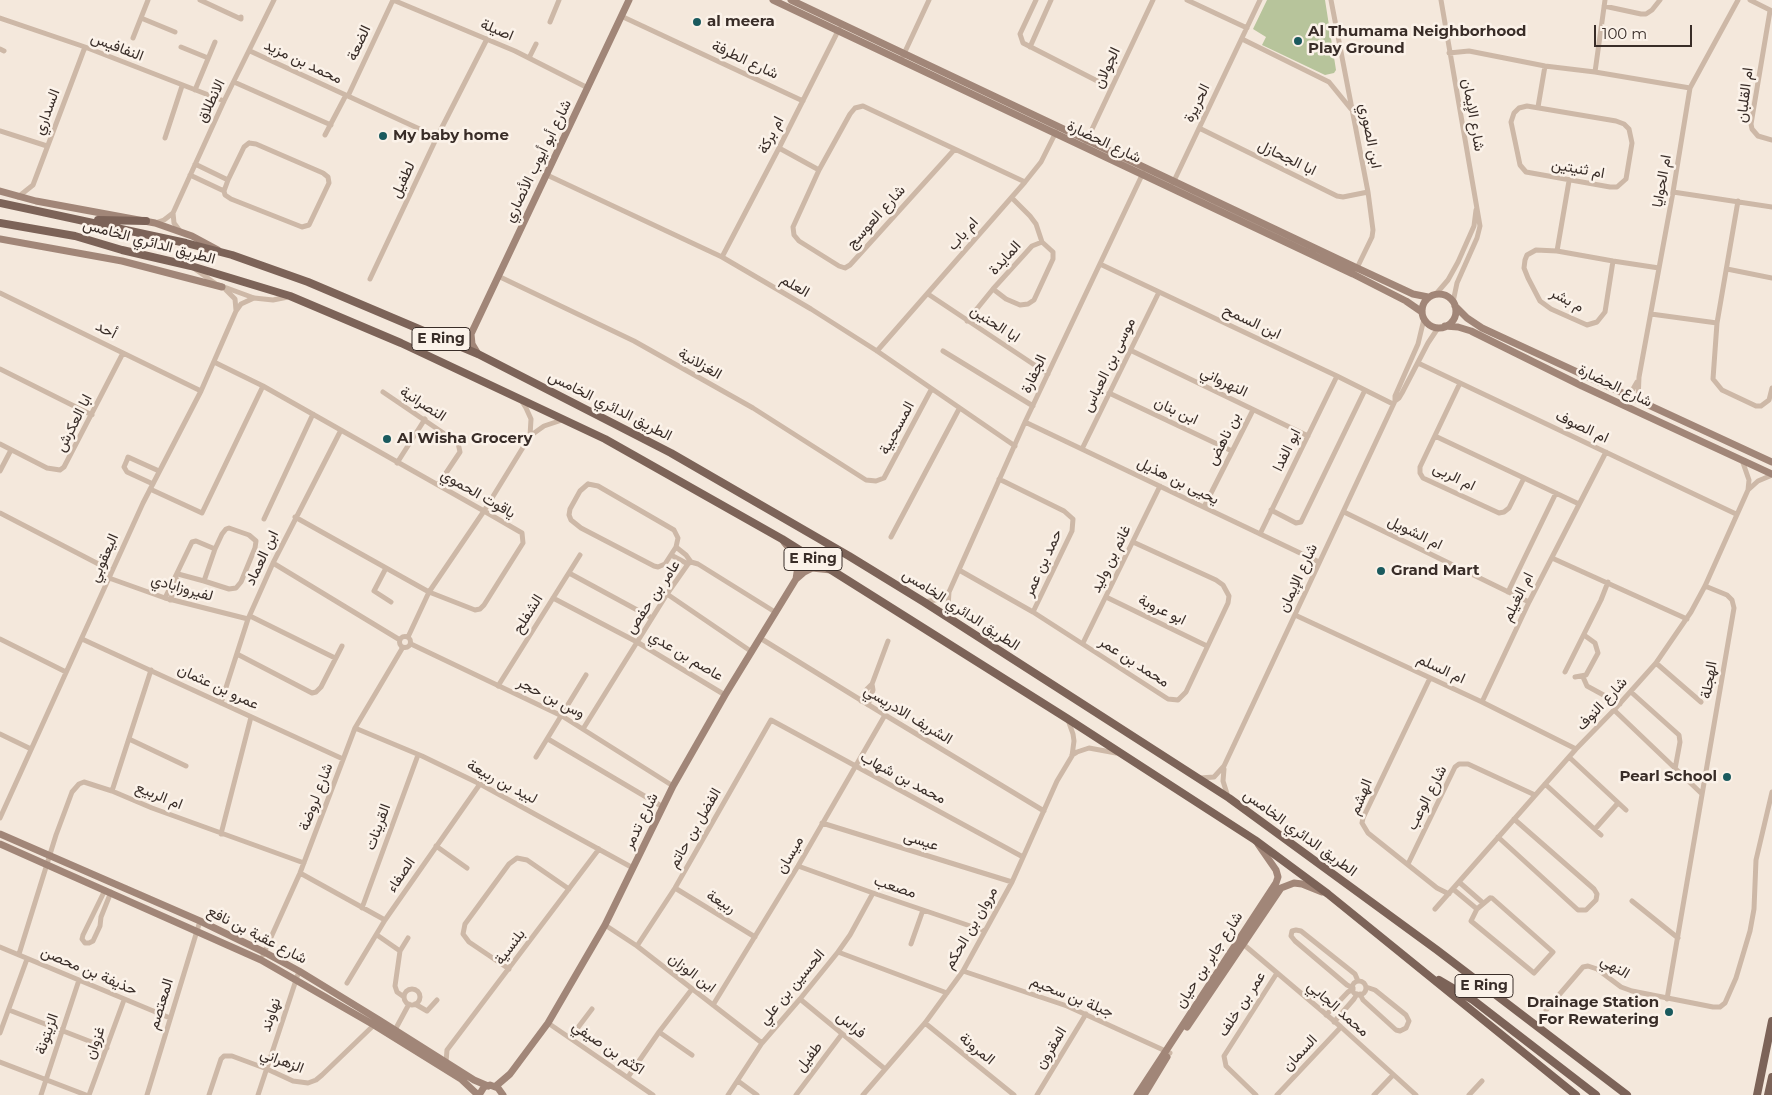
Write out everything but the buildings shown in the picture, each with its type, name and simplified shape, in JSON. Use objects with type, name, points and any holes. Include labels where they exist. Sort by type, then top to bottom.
[{"type":"main road","name":"الطريق الدائري الخامس","points":[[0,203],[220,252],[308,282],[478,354],[695,466],[924,602],[1229,798],[1437,950],[1627,1095]]},
{"type":"main road","points":[[84,221],[146,221]]},
{"type":"main road","name":"الطريق الدائري الخامس","points":[[0,223],[75,236],[122,250],[190,266],[290,296],[402,343],[605,439],[782,539],[1068,719],[1255,840],[1328,894],[1576,1095]]},
{"type":"main road","points":[[1422,970],[1473,1000],[1596,1095]]},
{"type":"main road","points":[[1757,1095],[1772,1021]]},
{"type":"main road","points":[[1768,1095],[1772,1077]]},
{"type":"street","points":[[134,38],[148,0]]},
{"type":"street","points":[[200,0],[242,17]]},
{"type":"street","name":"الانطلاق","points":[[173,214],[224,101],[274,0]]},
{"type":"street","name":"اصيلة","points":[[393,0],[529,58],[588,88]]},
{"type":"street","name":"الضعة","points":[[347,95],[393,0]]},
{"type":"street","points":[[550,22],[560,0]]},
{"type":"street","name":"شارع أبو أيوب الأنصاري","points":[[471,334],[628,0]]},
{"type":"street","name":"شارع الحضارة","points":[[773,0],[840,27]]},
{"type":"street","name":"شارع الحضارة","points":[[791,0],[840,27],[1355,271],[1413,294],[1432,296]]},
{"type":"street","points":[[903,57],[929,0]]},
{"type":"street","points":[[1036,0],[1020,34],[1023,43],[1111,88]]},
{"type":"street","points":[[1030,47],[1051,0]]},
{"type":"street","name":"الجولان","points":[[1085,144],[1153,0]]},
{"type":"street","points":[[1187,0],[1247,28]]},
{"type":"street","name":"الحريرة","points":[[1172,185],[1260,0]]},
{"type":"street","name":"ابن الصوري","points":[[1332,0],[1368,192],[1372,230],[1372,237],[1355,271]]},
{"type":"street","name":"شارع الإيمان","points":[[1441,0],[1480,226],[1477,238],[1457,283],[1454,304]]},
{"type":"street","points":[[1595,72],[1605,3],[1646,14],[1660,0]]},
{"type":"street","name":"ام الحوايا","points":[[1638,400],[1639,377],[1652,314],[1690,88],[1738,0]]},
{"type":"street","points":[[1750,0],[1771,11]]},
{"type":"street","name":"ام القلبان","points":[[1771,11],[1751,124],[1752,129],[1758,136],[1772,140]]},
{"type":"street","name":"شارع الطرفة","points":[[621,16],[803,101]]},
{"type":"street","name":"النفافيس","points":[[0,18],[85,47],[224,101]]},
{"type":"street","points":[[142,18],[174,32]]},
{"type":"street","name":"ام بركة","points":[[722,257],[840,27]]},
{"type":"street","name":"لطفيل","points":[[370,279],[486,39]]},
{"type":"street","points":[[1242,39],[1329,82],[1352,111]]},
{"type":"street","points":[[195,90],[215,42]]},
{"type":"street","points":[[529,58],[536,44]]},
{"type":"street","name":"السداري","points":[[32,185],[85,47]]},
{"type":"street","points":[[181,47],[208,58]]},
{"type":"street","name":"محمد بن مزيد","points":[[250,51],[437,137]]},
{"type":"street","points":[[1449,53],[1469,51],[1545,66],[1595,72],[1690,88]]},
{"type":"street","points":[[1538,107],[1545,66]]},
{"type":"street","points":[[234,82],[331,125]]},
{"type":"street","points":[[165,138],[182,86]]},
{"type":"street","name":"محمد بن مزيد","points":[[325,135],[347,95]]},
{"type":"street","name":"شارع العوسج","points":[[954,150],[850,265],[845,268],[799,242],[794,235],[793,227],[819,170],[850,114],[855,108],[863,106],[1025,182]]},
{"type":"street","name":"ام ثنيتين","points":[[1523,106],[1616,121],[1629,129],[1632,135],[1631,151],[1628,174],[1622,183],[1617,187],[1610,188],[1569,181],[1530,174],[1523,170],[1520,165],[1512,117],[1523,106]]},
{"type":"street","name":"ابا الجحازل","points":[[1199,128],[1337,196],[1343,197],[1368,192]]},
{"type":"street","name":"ام باب","points":[[877,351],[1012,198],[1041,162],[1057,130]]},
{"type":"street","points":[[0,131],[47,146]]},
{"type":"street","points":[[253,143],[323,173],[328,177],[329,183],[311,222],[306,226],[231,199],[225,195],[224,190],[228,180],[244,147],[253,143]]},
{"type":"street","points":[[779,148],[819,170]]},
{"type":"street","points":[[195,164],[228,180]]},
{"type":"street","name":"الجفارة","points":[[949,592],[1014,446],[1144,171]]},
{"type":"street","points":[[190,175],[224,190]]},
{"type":"street","name":"العلم","points":[[547,175],[722,257],[877,351],[1014,446]]},
{"type":"street","points":[[1557,251],[1569,181]]},
{"type":"street","points":[[18,196],[32,185],[36,200]]},
{"type":"street","name":"الطريق الدائري الخامس","points":[[0,191],[36,200],[155,223],[201,240],[220,252]]},
{"type":"street","points":[[1673,192],[1772,206]]},
{"type":"street","points":[[1012,198],[1036,224],[1042,242]]},
{"type":"street","points":[[1738,201],[1728,269],[1717,323],[1712,374],[1718,387],[1756,406],[1761,406],[1769,400],[1772,388]]},
{"type":"street","name":"شارع الإيمان","points":[[1432,296],[1448,280],[1469,237],[1474,226],[1476,205]]},
{"type":"street","points":[[155,223],[173,214],[174,223],[182,232]]},
{"type":"street","name":"الطريق الدائري الخامس","points":[[0,239],[122,260],[222,287],[254,298],[273,300],[290,296]]},
{"type":"street","name":"المايدة","points":[[967,321],[993,289],[1032,246],[1042,242],[1053,252],[1053,259],[1034,300],[1028,304],[1006,300],[993,289]]},
{"type":"street","name":"م بشر","points":[[1613,261],[1605,312],[1597,322],[1587,325],[1551,310],[1540,301],[1524,268],[1524,260],[1536,250],[1557,251],[1659,268]]},
{"type":"street","name":"ابن السمح","points":[[1100,264],[1394,402]]},
{"type":"street","points":[[190,266],[233,296],[236,311]]},
{"type":"street","points":[[1728,269],[1772,278]]},
{"type":"street","name":"شارع الحضارة","points":[[1355,271],[1422,312]]},
{"type":"street","name":"الغزلانية","points":[[498,276],[634,341],[753,408],[866,480],[876,481],[884,478]]},
{"type":"street","name":"موسى بن العباس","points":[[1082,449],[1159,292]]},
{"type":"street","name":"أحد","points":[[0,293],[201,391]]},
{"type":"street","name":"ابا الحنين","points":[[928,294],[1048,374]]},
{"type":"street","points":[[1444,295],[1454,304],[1454,318],[1442,327],[1430,325],[1424,319],[1422,312],[1424,304],[1432,296],[1444,295]]},
{"type":"street","points":[[236,311],[241,304],[254,298]]},
{"type":"street","name":"شارع الحضارة","points":[[1454,304],[1467,318],[1482,328],[1772,462]]},
{"type":"street","name":"اليعقوبي","points":[[0,818],[151,486],[201,391],[236,311]]},
{"type":"street","points":[[1652,314],[1717,323]]},
{"type":"street","name":"شارع الإيمان","points":[[1224,766],[1394,402],[1418,344],[1424,319]]},
{"type":"street","name":"شارع الحضارة","points":[[1442,327],[1458,327],[1471,332],[1772,474]]},
{"type":"street","name":"شارع الإيمان","points":[[1394,402],[1399,398],[1418,363],[1442,327]]},
{"type":"street","points":[[452,344],[471,334],[472,344],[478,354]]},
{"type":"street","name":"النهرواني","points":[[1130,350],[1308,436]]},
{"type":"street","points":[[944,351],[1033,406]]},
{"type":"street","name":"ابا العكرش","points":[[0,444],[47,468],[60,470],[67,463],[123,353]]},
{"type":"street","name":"ياقوت الحموي","points":[[214,362],[263,386],[484,511],[522,533],[524,538],[523,543],[484,606],[475,610],[429,592],[295,517]]},
{"type":"street","name":"ام الصوف","points":[[1418,363],[1736,514]]},
{"type":"street","points":[[0,369],[92,415]]},
{"type":"street","name":"ابو الفدا","points":[[1260,534],[1337,376]]},
{"type":"street","name":"ام الحوايا","points":[[1626,394],[1633,389],[1639,377]]},
{"type":"street","name":"ام الربى","points":[[1460,383],[1420,467],[1420,473],[1424,478],[1499,513],[1509,508],[1524,478]]},
{"type":"street","points":[[160,471],[128,457],[124,467],[127,472],[202,513],[263,386]]},
{"type":"street","name":"المسحبية","points":[[884,478],[932,390]]},
{"type":"street","points":[[1271,510],[1296,523],[1301,522],[1365,390]]},
{"type":"street","name":"النصرانية","points":[[382,392],[455,439],[460,448],[458,456],[438,485]]},
{"type":"street","name":"ابن بنان","points":[[1109,393],[1232,451]]},
{"type":"street","points":[[519,398],[531,419],[530,436]]},
{"type":"street","points":[[891,537],[959,409]]},
{"type":"street","name":"بن ناهض","points":[[1204,507],[1253,410]]},
{"type":"street","points":[[264,519],[313,414]]},
{"type":"street","points":[[397,463],[425,420]]},
{"type":"street","points":[[400,640],[400,645],[403,647],[407,648],[411,644],[408,637],[429,592],[484,511],[530,436],[549,423],[565,420]]},
{"type":"street","name":"يحيى بن هذيل","points":[[1026,422],[1319,562]]},
{"type":"street","name":"ابن العماد","points":[[221,703],[249,618],[273,563],[341,430]]},
{"type":"street","points":[[1435,436],[1579,504]]},
{"type":"street","points":[[0,471],[11,450]]},
{"type":"street","name":"ام الغيلم","points":[[1482,702],[1529,602],[1606,452]]},
{"type":"street","points":[[1742,460],[1749,480],[1748,490]]},
{"type":"street","points":[[1748,490],[1758,481],[1772,474]]},
{"type":"street","name":"حمد بن عمر","points":[[1000,480],[1064,511],[1074,519],[1072,531],[1033,612]]},
{"type":"street","points":[[592,484],[674,530],[678,538],[676,547],[662,566],[654,566],[575,525],[569,515],[570,509],[583,487],[592,484]]},
{"type":"street","name":"غانم بن وليد","points":[[1083,643],[1160,486]]},
{"type":"street","name":"شارع النوف","points":[[1435,909],[1576,749],[1620,704],[1656,663],[1687,619],[1705,586],[1748,490]]},
{"type":"street","points":[[1508,592],[1556,493]]},
{"type":"street","name":"ام الشويل","points":[[1344,512],[1529,602]]},
{"type":"street","points":[[0,513],[112,571]]},
{"type":"street","points":[[177,576],[204,581],[228,589],[236,588],[241,582],[256,542],[249,535],[229,528],[224,531],[215,549],[204,581]]},
{"type":"street","points":[[782,539],[796,558],[798,566],[796,579]]},
{"type":"street","points":[[168,599],[192,542],[199,542],[215,549]]},
{"type":"street","name":"محمد بن عمر","points":[[959,570],[1033,612],[1168,699],[1173,700],[1182,697],[1186,692],[1228,603],[1229,596],[1227,590],[1216,580],[1133,542]]},
{"type":"street","points":[[676,547],[686,555],[689,563]]},
{"type":"street","name":"الشفلح","points":[[498,686],[580,555]]},
{"type":"street","points":[[671,556],[689,563]]},
{"type":"street","points":[[1552,558],[1687,619]]},
{"type":"street","points":[[273,563],[400,640]]},
{"type":"street","name":"عامر بن حفص","points":[[583,729],[667,594],[689,563],[775,612]]},
{"type":"street","points":[[386,568],[374,592],[391,602]]},
{"type":"street","points":[[796,579],[812,568],[831,570]]},
{"type":"street","points":[[569,573],[652,618]]},
{"type":"street","name":"لفيروزابادي","points":[[109,578],[168,599],[249,618],[335,658]]},
{"type":"street","name":"شارع تدمر","points":[[500,1091],[510,1074],[548,1023],[605,925],[673,786],[725,695],[796,579]]},
{"type":"street","points":[[1566,672],[1608,582]]},
{"type":"street","name":"الهجلة","points":[[1667,999],[1734,608],[1732,600],[1727,595],[1705,586]]},
{"type":"street","points":[[924,602],[940,598],[949,592]]},
{"type":"street","points":[[949,592],[948,606],[956,624]]},
{"type":"street","points":[[667,594],[752,652]]},
{"type":"street","name":"ابو عروبة","points":[[1106,597],[1207,646]]},
{"type":"street","name":"عاصم بن عدي","points":[[553,598],[638,642],[725,695]]},
{"type":"street","name":"ام السلم","points":[[1295,615],[1482,702],[1576,749]]},
{"type":"street","points":[[1575,677],[1583,677],[1588,673],[1598,650],[1595,643],[1584,635]]},
{"type":"street","points":[[400,640],[403,637],[408,637]]},
{"type":"street","name":"الشريف الادريسي","points":[[760,638],[885,716],[1044,811]]},
{"type":"street","points":[[0,639],[66,672]]},
{"type":"street","name":"عمرو بن عثمان","points":[[82,639],[343,759]]},
{"type":"street","points":[[861,701],[872,684],[888,640]]},
{"type":"street","name":"وس بن حجر","points":[[411,644],[562,716],[673,786]]},
{"type":"street","points":[[237,654],[312,693],[321,687],[342,646]]},
{"type":"street","name":"شارع لروضة","points":[[261,960],[300,873],[355,728],[403,647]]},
{"type":"street","points":[[1656,663],[1701,702]]},
{"type":"street","points":[[112,791],[151,670]]},
{"type":"street","points":[[536,757],[586,675]]},
{"type":"street","points":[[1583,677],[1587,686],[1620,704]]},
{"type":"street","name":"الهشم","points":[[1430,678],[1362,823],[1368,833],[1437,888],[1449,894]]},
{"type":"street","points":[[868,705],[873,690],[872,684]]},
{"type":"street","points":[[1631,692],[1678,735],[1680,742],[1675,769]]},
{"type":"street","points":[[1614,710],[1702,794]]},
{"type":"street","name":"ميسان","points":[[713,1005],[798,866],[885,716]]},
{"type":"street","points":[[221,834],[250,717]]},
{"type":"street","name":"مروان بن الحكم","points":[[863,1095],[925,1023],[963,971],[1012,882],[1058,781],[1072,756],[1074,741],[1068,719]]},
{"type":"street","name":"محمد بن شهاب","points":[[770,720],[1023,857]]},
{"type":"street","name":"الفضل بن حاتم","points":[[638,946],[675,888],[770,720]]},
{"type":"street","name":"لبيد بن ربيعة","points":[[355,728],[480,784],[633,868]]},
{"type":"street","points":[[0,734],[31,749]]},
{"type":"street","points":[[548,739],[663,807]]},
{"type":"street","points":[[129,740],[186,766]]},
{"type":"street","points":[[1072,756],[1089,748],[1124,755]]},
{"type":"street","name":"القرينات","points":[[362,908],[418,755]]},
{"type":"street","points":[[1569,757],[1626,810]]},
{"type":"street","name":"شارع الوعب","points":[[1408,864],[1455,767],[1459,764],[1468,764],[1535,795]]},
{"type":"street","points":[[1194,776],[1209,778],[1218,774],[1224,766]]},
{"type":"street","points":[[1224,766],[1223,781],[1229,798]]},
{"type":"street","name":"ام الربيع","points":[[47,864],[75,787],[84,782],[304,863]]},
{"type":"street","name":"الصفاء","points":[[347,983],[385,920],[480,784]]},
{"type":"street","points":[[1545,784],[1601,835]]},
{"type":"street","name":"النهي","points":[[1546,1010],[1583,967],[1588,966],[1597,969],[1627,990],[1713,1007],[1725,1003],[1732,988],[1752,926],[1756,860],[1772,792]]},
{"type":"street","points":[[1595,830],[1618,803]]},
{"type":"street","points":[[1498,837],[1578,910],[1586,910],[1596,900],[1597,894],[1594,889],[1514,819]]},
{"type":"street","name":"عيسى","points":[[822,823],[1012,882]]},
{"type":"street","name":"شارع عقبة بن نافع","points":[[0,834],[200,921],[299,971],[461,1079],[479,1095]]},
{"type":"street","name":"شارع جابر بن حيان","points":[[1144,1095],[1168,1052],[1276,883],[1278,877],[1276,870],[1255,840]]},
{"type":"street","name":"شارع عقبة بن نافع","points":[[0,844],[261,960],[376,1022],[395,1030],[474,1080],[488,1086]]},
{"type":"street","points":[[436,846],[467,868]]},
{"type":"street","name":"بلنسية","points":[[446,1062],[448,1050],[599,849]]},
{"type":"street","points":[[509,969],[469,942],[463,934],[465,924],[509,864],[517,858],[527,860],[568,889]]},
{"type":"street","points":[[19,954],[47,864]]},
{"type":"street","name":"مصعب","points":[[798,866],[985,931]]},
{"type":"street","points":[[300,873],[385,920]]},
{"type":"street","points":[[1459,882],[1483,903]]},
{"type":"street","name":"شارع جابر بن حيان","points":[[1137,1095],[1281,888],[1294,883],[1302,884],[1328,894]]},
{"type":"street","name":"ربيعة","points":[[675,888],[755,936]]},
{"type":"street","points":[[1453,889],[1477,910]]},
{"type":"street","points":[[108,891],[100,926],[93,941],[90,943],[86,942],[82,939],[83,935],[108,891]]},
{"type":"street","name":"الحسين بن علي","points":[[728,1095],[762,1043],[838,952],[850,935],[873,893]]},
{"type":"street","points":[[1492,898],[1553,952],[1532,973],[1472,922],[1471,920],[1477,910],[1483,903],[1492,898]]},
{"type":"street","points":[[1632,901],[1678,938]]},
{"type":"street","points":[[911,944],[924,910]]},
{"type":"street","name":"المعتصم","points":[[147,1095],[200,921]]},
{"type":"street","name":"ابن الوزان","points":[[605,925],[638,946],[762,1043]]},
{"type":"street","points":[[1296,930],[1300,932],[1355,974],[1358,981],[1364,983],[1366,987],[1375,990],[1406,1015],[1409,1021],[1406,1028],[1400,1031],[1396,1030],[1355,991],[1294,941],[1290,936],[1292,932],[1296,930]]},
{"type":"street","points":[[377,935],[400,951]]},
{"type":"street","points":[[408,938],[400,951],[395,986],[397,992],[404,997],[406,1002],[428,1011],[437,1000]]},
{"type":"street","name":"محمد الجابي","points":[[1243,944],[1416,1095]]},
{"type":"street","name":"حذيفة بن محصن","points":[[0,947],[170,1018]]},
{"type":"street","points":[[838,952],[947,993]]},
{"type":"street","points":[[0,1032],[27,959]]},
{"type":"street","name":"نهاوند","points":[[258,1095],[299,971]]},
{"type":"street","name":"جبلة بن سحيم","points":[[963,971],[1034,994],[1086,1014],[1168,1052]]},
{"type":"street","name":"عمر بن خلف","points":[[1256,1095],[1226,1066],[1224,1056],[1277,973]]},
{"type":"street","name":"الزيتونة","points":[[41,1095],[79,980]]},
{"type":"street","points":[[1334,1022],[1354,1000],[1354,983],[1358,981]]},
{"type":"street","points":[[1326,1015],[1348,992],[1364,992],[1366,987]]},
{"type":"street","points":[[628,1077],[692,989]]},
{"type":"street","points":[[395,1030],[412,1004],[420,998],[416,990],[408,990],[404,997]]},
{"type":"street","name":"فراس","points":[[800,999],[885,1069]]},
{"type":"street","name":"غزوان","points":[[88,1095],[124,1000]]},
{"type":"street","points":[[570,1038],[592,1009]]},
{"type":"street","points":[[9,1010],[107,1048]]},
{"type":"street","name":"المقرون","points":[[1037,1095],[1086,1014]]},
{"type":"street","name":"الزهراني","points":[[209,1095],[221,1059],[224,1056],[232,1056],[300,1083],[308,1083],[316,1080],[376,1022]]},
{"type":"street","name":"اكثم بن صيفي","points":[[548,1023],[653,1095]]},
{"type":"street","name":"المرونة","points":[[925,1023],[1014,1095]]},
{"type":"street","name":"السمان","points":[[1277,1095],[1340,1027]]},
{"type":"street","points":[[659,1032],[692,1055]]},
{"type":"street","name":"طفيل","points":[[796,1095],[842,1034]]},
{"type":"street","points":[[0,1062],[88,1095]]},
{"type":"street","points":[[1374,1095],[1393,1075]]},
{"type":"street","points":[[738,1081],[757,1095]]},
{"type":"street","points":[[1469,1095],[1482,1081]]},
{"type":"street","points":[[479,1095],[482,1089],[488,1086],[500,1091]]},
{"type":"green space","name":"Al Thumama Neighborhood Play Ground","points":[[1267,0],[1325,0],[1336,70],[1334,73],[1325,75],[1262,45],[1266,37],[1253,29]]},
{"type":"place","name":"al meera","points":[[697,22]]},
{"type":"place","name":"Al Thumama Neighborhood Play Ground","points":[[1298,41]]},
{"type":"place","name":"My baby home","points":[[383,136]]},
{"type":"place","name":"Al Wisha Grocery","points":[[387,439]]},
{"type":"place","name":"Grand Mart","points":[[1381,571]]},
{"type":"place","name":"Pearl School","points":[[1727,777]]},
{"type":"place","name":"Drainage Station For Rewatering","points":[[1669,1012]]}]
